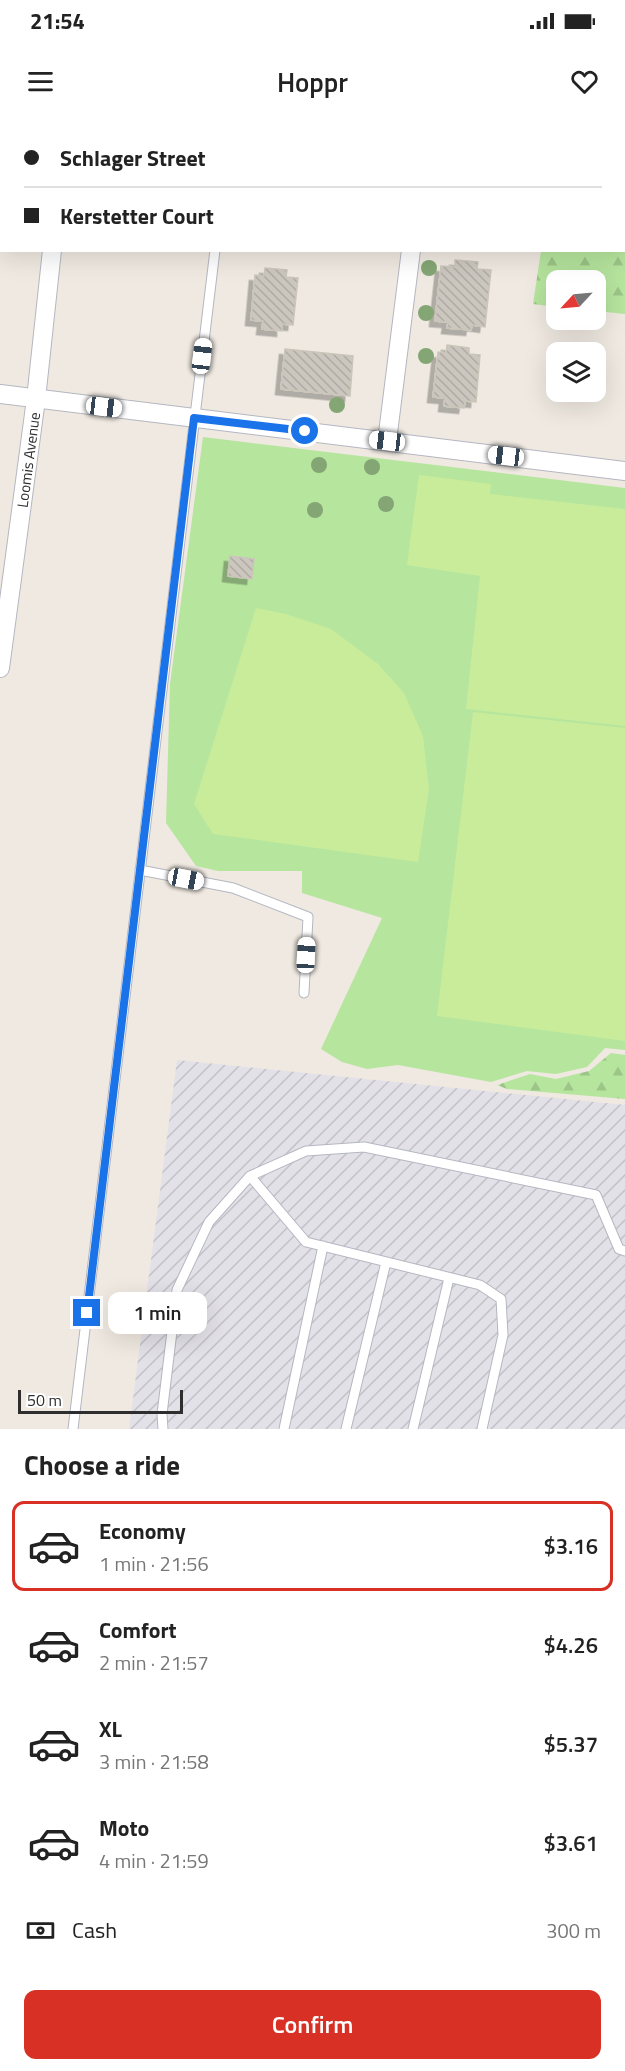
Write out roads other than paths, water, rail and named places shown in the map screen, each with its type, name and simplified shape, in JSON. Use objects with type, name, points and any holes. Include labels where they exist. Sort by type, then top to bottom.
[{"type":"street","name":"Loomis Avenue","points":[[0,668],[36,399],[52,252]]},
{"type":"street","points":[[387,441],[411,252]]},
{"type":"street","points":[[0,394],[625,471]]},
{"type":"lane","points":[[73,1429],[215,252]]},
{"type":"lane","points":[[140,870],[233,888],[308,917],[304,993]]},
{"type":"lane","points":[[163,1429],[162,1414],[177,1290],[209,1222],[250,1176],[306,1151],[364,1147],[596,1195],[619,1250],[625,1251]]},
{"type":"lane","points":[[250,1176],[306,1242],[480,1285],[501,1299],[503,1335],[482,1429]]},
{"type":"lane","points":[[284,1429],[323,1246]]},
{"type":"lane","points":[[346,1429],[386,1262]]},
{"type":"lane","points":[[413,1429],[449,1278]]}]
